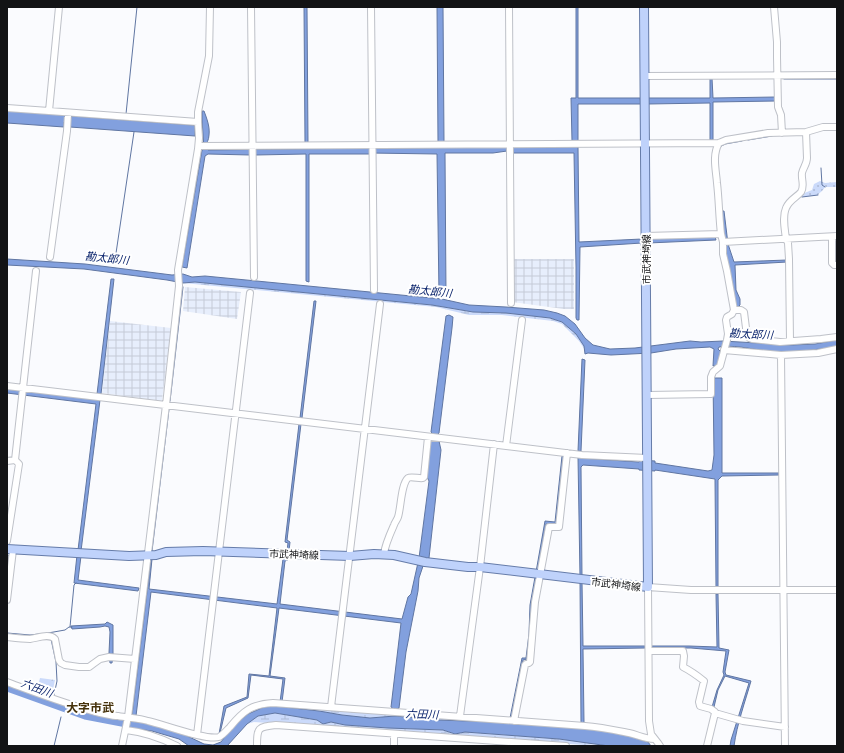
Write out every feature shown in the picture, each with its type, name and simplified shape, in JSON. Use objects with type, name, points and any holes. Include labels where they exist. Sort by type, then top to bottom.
[{"type":"main road","name":"市武神埼線","points":[[10,549],[129,556],[147,556],[166,552],[203,551],[350,556],[384,554],[468,567],[480,567],[648,587],[644,7]]},
{"type":"street","points":[[49,111],[59,7]]},
{"type":"street","points":[[122,746],[128,717],[166,405],[179,286],[178,271],[203,146],[199,138],[198,112],[209,56],[210,7]]},
{"type":"street","points":[[251,7],[254,277]]},
{"type":"street","points":[[371,7],[374,290]]},
{"type":"street","points":[[509,7],[511,303]]},
{"type":"street","points":[[774,7],[777,42],[778,107],[781,115],[782,133]]},
{"type":"street","points":[[644,76],[837,75]]},
{"type":"street","points":[[7,108],[49,111],[68,118],[198,122]]},
{"type":"street","points":[[50,257],[68,118]]},
{"type":"street","points":[[203,146],[509,148],[645,143],[719,143],[726,140],[768,133],[806,132],[823,127],[837,127]]},
{"type":"street","points":[[790,341],[789,259],[784,216],[785,209],[793,198],[800,193],[803,186],[802,175],[807,162],[806,132]]},
{"type":"street","points":[[719,143],[716,147],[715,159],[720,234],[726,242]]},
{"type":"street","points":[[645,236],[720,234]]},
{"type":"street","points":[[726,242],[835,237],[832,263],[837,265]]},
{"type":"street","points":[[647,395],[711,394],[711,377],[713,372],[720,366],[727,340],[728,334],[726,320],[734,310],[722,248],[726,242]]},
{"type":"street","points":[[15,460],[36,270]]},
{"type":"street","points":[[197,735],[250,293]]},
{"type":"street","points":[[331,708],[380,304]]},
{"type":"street","points":[[734,310],[741,310],[744,312],[747,336],[749,338],[780,342],[821,340],[837,337]]},
{"type":"street","points":[[506,446],[522,320]]},
{"type":"street","points":[[724,348],[781,355],[818,353],[837,349]]},
{"type":"street","points":[[781,355],[785,746]]},
{"type":"street","points":[[7,386],[582,455],[647,459]]},
{"type":"street","points":[[384,554],[385,547],[398,518],[403,488],[408,478],[422,479],[424,477],[433,437]]},
{"type":"street","points":[[460,716],[480,567],[494,444]]},
{"type":"street","points":[[514,721],[525,665],[530,662],[535,602],[549,526],[559,528],[567,453]]},
{"type":"street","points":[[7,461],[15,460],[20,464],[7,541]]},
{"type":"street","points":[[7,600],[10,549]]},
{"type":"street","points":[[666,746],[660,745],[654,739],[651,734],[649,721],[648,587],[690,590],[837,590]]},
{"type":"street","points":[[7,637],[31,639],[53,636],[55,639],[59,660],[65,665],[89,667],[100,659],[111,657],[135,659]]},
{"type":"street","points":[[649,651],[683,651],[683,667],[690,670],[704,681],[699,704],[700,706],[711,709],[715,713],[739,720],[785,727]]},
{"type":"street","points":[[7,682],[98,712],[146,720],[208,738],[219,737],[226,732],[237,718],[247,709],[264,703],[273,703],[585,726],[606,728],[630,733],[648,739],[654,739]]},
{"type":"street","points":[[707,746],[715,713]]},
{"type":"street","points":[[257,746],[258,730],[261,727],[276,725],[521,745],[566,746]]},
{"type":"street","points":[[126,730],[143,733],[177,746]]},
{"type":"street","points":[[394,734],[394,746]]},
{"type":"shaded area","points":[[512,259],[574,259],[574,309],[512,302]]},
{"type":"shaded area","points":[[185,287],[241,292],[237,319],[183,311]]},
{"type":"shaded area","points":[[110,321],[171,328],[162,401],[102,393]]},
{"type":"green space","points":[[820,181],[825,183],[837,182],[837,187],[825,187],[818,195],[802,197],[802,194],[812,190],[814,184]]},
{"type":"green space","points":[[195,282],[432,305],[473,312],[506,313],[550,318],[562,322],[576,334],[585,350],[579,341],[562,324],[553,321],[502,315],[469,315],[436,307],[183,283]]},
{"type":"green space","points":[[40,678],[55,680],[52,694],[37,690]]},
{"type":"green space","points":[[281,707],[494,722],[439,720],[395,716],[370,718]]},
{"type":"green space","points":[[275,713],[317,720],[323,724],[331,722],[345,725],[443,730],[455,734],[465,732],[603,744],[584,745],[254,722],[247,724],[258,716]]},
{"type":"water","points":[[304,7],[307,7],[308,143],[305,143]]},
{"type":"water","points":[[437,7],[443,7],[444,142],[438,142]]},
{"type":"water","points":[[576,7],[578,7],[578,98],[640,98],[641,104],[578,104],[578,141],[572,141],[571,98],[576,98]]},
{"type":"water","points":[[710,78],[712,78],[713,98],[776,97],[776,101],[713,102],[713,140],[710,140],[710,103],[648,104],[648,98],[710,98]]},
{"type":"water","points":[[7,111],[64,115],[65,120],[70,120],[72,116],[192,125],[195,126],[195,136],[70,127],[64,122],[64,127],[7,123]]},
{"type":"water","points":[[202,111],[204,111],[209,126],[209,137],[206,145],[208,150],[512,148],[577,146],[579,242],[642,239],[642,243],[580,247],[579,320],[577,320],[574,153],[513,153],[507,151],[493,153],[445,153],[446,295],[439,294],[437,154],[309,154],[309,282],[306,281],[306,154],[208,154],[205,156],[187,268],[182,267],[202,150],[204,149]]},
{"type":"water","points":[[722,211],[724,211],[728,244],[734,262],[787,260],[787,262],[735,265],[736,290],[740,299],[740,305],[738,307],[735,305],[724,253],[726,243],[724,237]]},
{"type":"water","points":[[707,236],[715,237],[716,240],[648,243],[648,239]]},
{"type":"water","points":[[7,259],[85,264],[172,275],[183,274],[192,277],[205,276],[442,299],[469,305],[544,310],[565,316],[575,324],[585,338],[593,345],[610,349],[635,348],[690,341],[723,341],[791,345],[815,344],[837,340],[837,347],[781,352],[742,347],[719,347],[718,349],[721,352],[718,365],[713,366],[714,349],[710,347],[676,349],[651,353],[611,355],[585,354],[584,346],[576,334],[562,322],[550,318],[506,313],[473,312],[432,305],[195,282],[183,283],[84,269],[7,265]]},
{"type":"water","points":[[111,279],[114,279],[101,394],[97,394]]},
{"type":"water","points":[[314,301],[316,301],[302,418],[300,418]]},
{"type":"water","points":[[449,315],[453,317],[439,433],[437,435],[437,440],[439,441],[441,450],[429,558],[424,560],[419,578],[418,591],[406,652],[399,708],[395,710],[391,707],[401,623],[279,608],[270,676],[285,678],[282,702],[280,702],[283,679],[251,675],[248,698],[226,708],[219,734],[224,706],[247,697],[249,674],[269,676],[277,608],[151,592],[136,716],[132,715],[151,559],[149,589],[277,604],[283,559],[288,556],[288,560],[285,561],[280,604],[402,619],[408,597],[411,594],[419,558],[429,481],[427,477],[430,440],[433,440],[434,435],[431,432],[446,316]]},
{"type":"water","points":[[582,359],[585,360],[581,451],[578,451]]},
{"type":"water","points":[[713,378],[722,378],[722,473],[779,473],[779,475],[722,476],[718,480],[718,587],[716,587],[715,479],[655,470],[583,465],[581,467],[582,577],[580,577],[578,457],[639,462],[640,460],[655,461],[655,463],[708,471],[712,470],[714,455]]},
{"type":"water","points":[[7,389],[100,400],[81,551],[78,550],[96,404],[7,393]]},
{"type":"water","points":[[299,424],[301,424],[287,540],[290,542],[289,551],[287,551],[288,543],[285,542]]},
{"type":"water","points":[[562,456],[565,456],[557,525],[546,524],[538,572],[536,572],[545,521],[555,522]]},
{"type":"water","points":[[77,555],[81,556],[78,580],[139,588],[138,591],[74,583]]},
{"type":"water","points":[[535,577],[537,577],[527,659],[523,660],[512,718],[510,718],[522,658],[526,658],[530,605]]},
{"type":"water","points":[[580,582],[582,582],[583,646],[645,646],[645,648],[583,649],[584,723],[581,723]]},
{"type":"water","points":[[716,594],[718,594],[719,648],[729,650],[725,672],[726,675],[751,681],[739,721],[734,746],[730,746],[731,740],[749,683],[725,676],[718,690],[714,707],[712,707],[717,690],[724,675],[723,672],[726,651],[691,648],[652,648],[652,646],[717,647]]},
{"type":"water","points":[[107,622],[113,625],[112,663],[110,663],[109,653],[109,627],[105,626],[72,629],[71,626],[105,624]]},
{"type":"water","points":[[276,706],[370,718],[395,716],[582,728],[632,737],[648,742],[651,746],[609,746],[559,739],[465,732],[455,734],[443,730],[345,725],[331,722],[323,724],[317,720],[275,713],[258,716],[247,724],[227,746],[189,746],[179,739],[152,731],[129,728],[131,721],[151,724],[183,734],[204,744],[213,745],[221,742],[232,727],[248,714],[264,707]]},
{"type":"waterway","points":[[126,114],[137,7]]},
{"type":"waterway","points":[[784,79],[837,79]]},
{"type":"waterway","name":"勘太郎川","points":[[115,260],[134,132]]},
{"type":"waterway","points":[[748,140],[772,136]]},
{"type":"waterway","points":[[720,147],[725,144],[742,141]]},
{"type":"waterway","points":[[821,168],[822,185],[825,187]]},
{"type":"waterway","points":[[802,197],[818,195]]},
{"type":"waterway","points":[[170,401],[183,287]]},
{"type":"waterway","points":[[152,551],[169,409]]},
{"type":"waterway","points":[[7,554],[9,556],[7,568]]},
{"type":"waterway","points":[[70,627],[74,585],[76,583]]},
{"type":"waterway","points":[[694,587],[702,587]]},
{"type":"waterway","points":[[706,587],[716,587]]},
{"type":"waterway","points":[[48,633],[65,630],[72,627]]},
{"type":"waterway","points":[[7,633],[30,635],[39,634]]},
{"type":"waterway","points":[[51,639],[56,662],[57,681],[54,695]]},
{"type":"waterway","name":"六田川","points":[[7,688],[85,716],[132,725]]},
{"type":"waterway","points":[[54,746],[61,717]]},
{"type":"district","name":"大字市武","points":[[90,708]]}]
